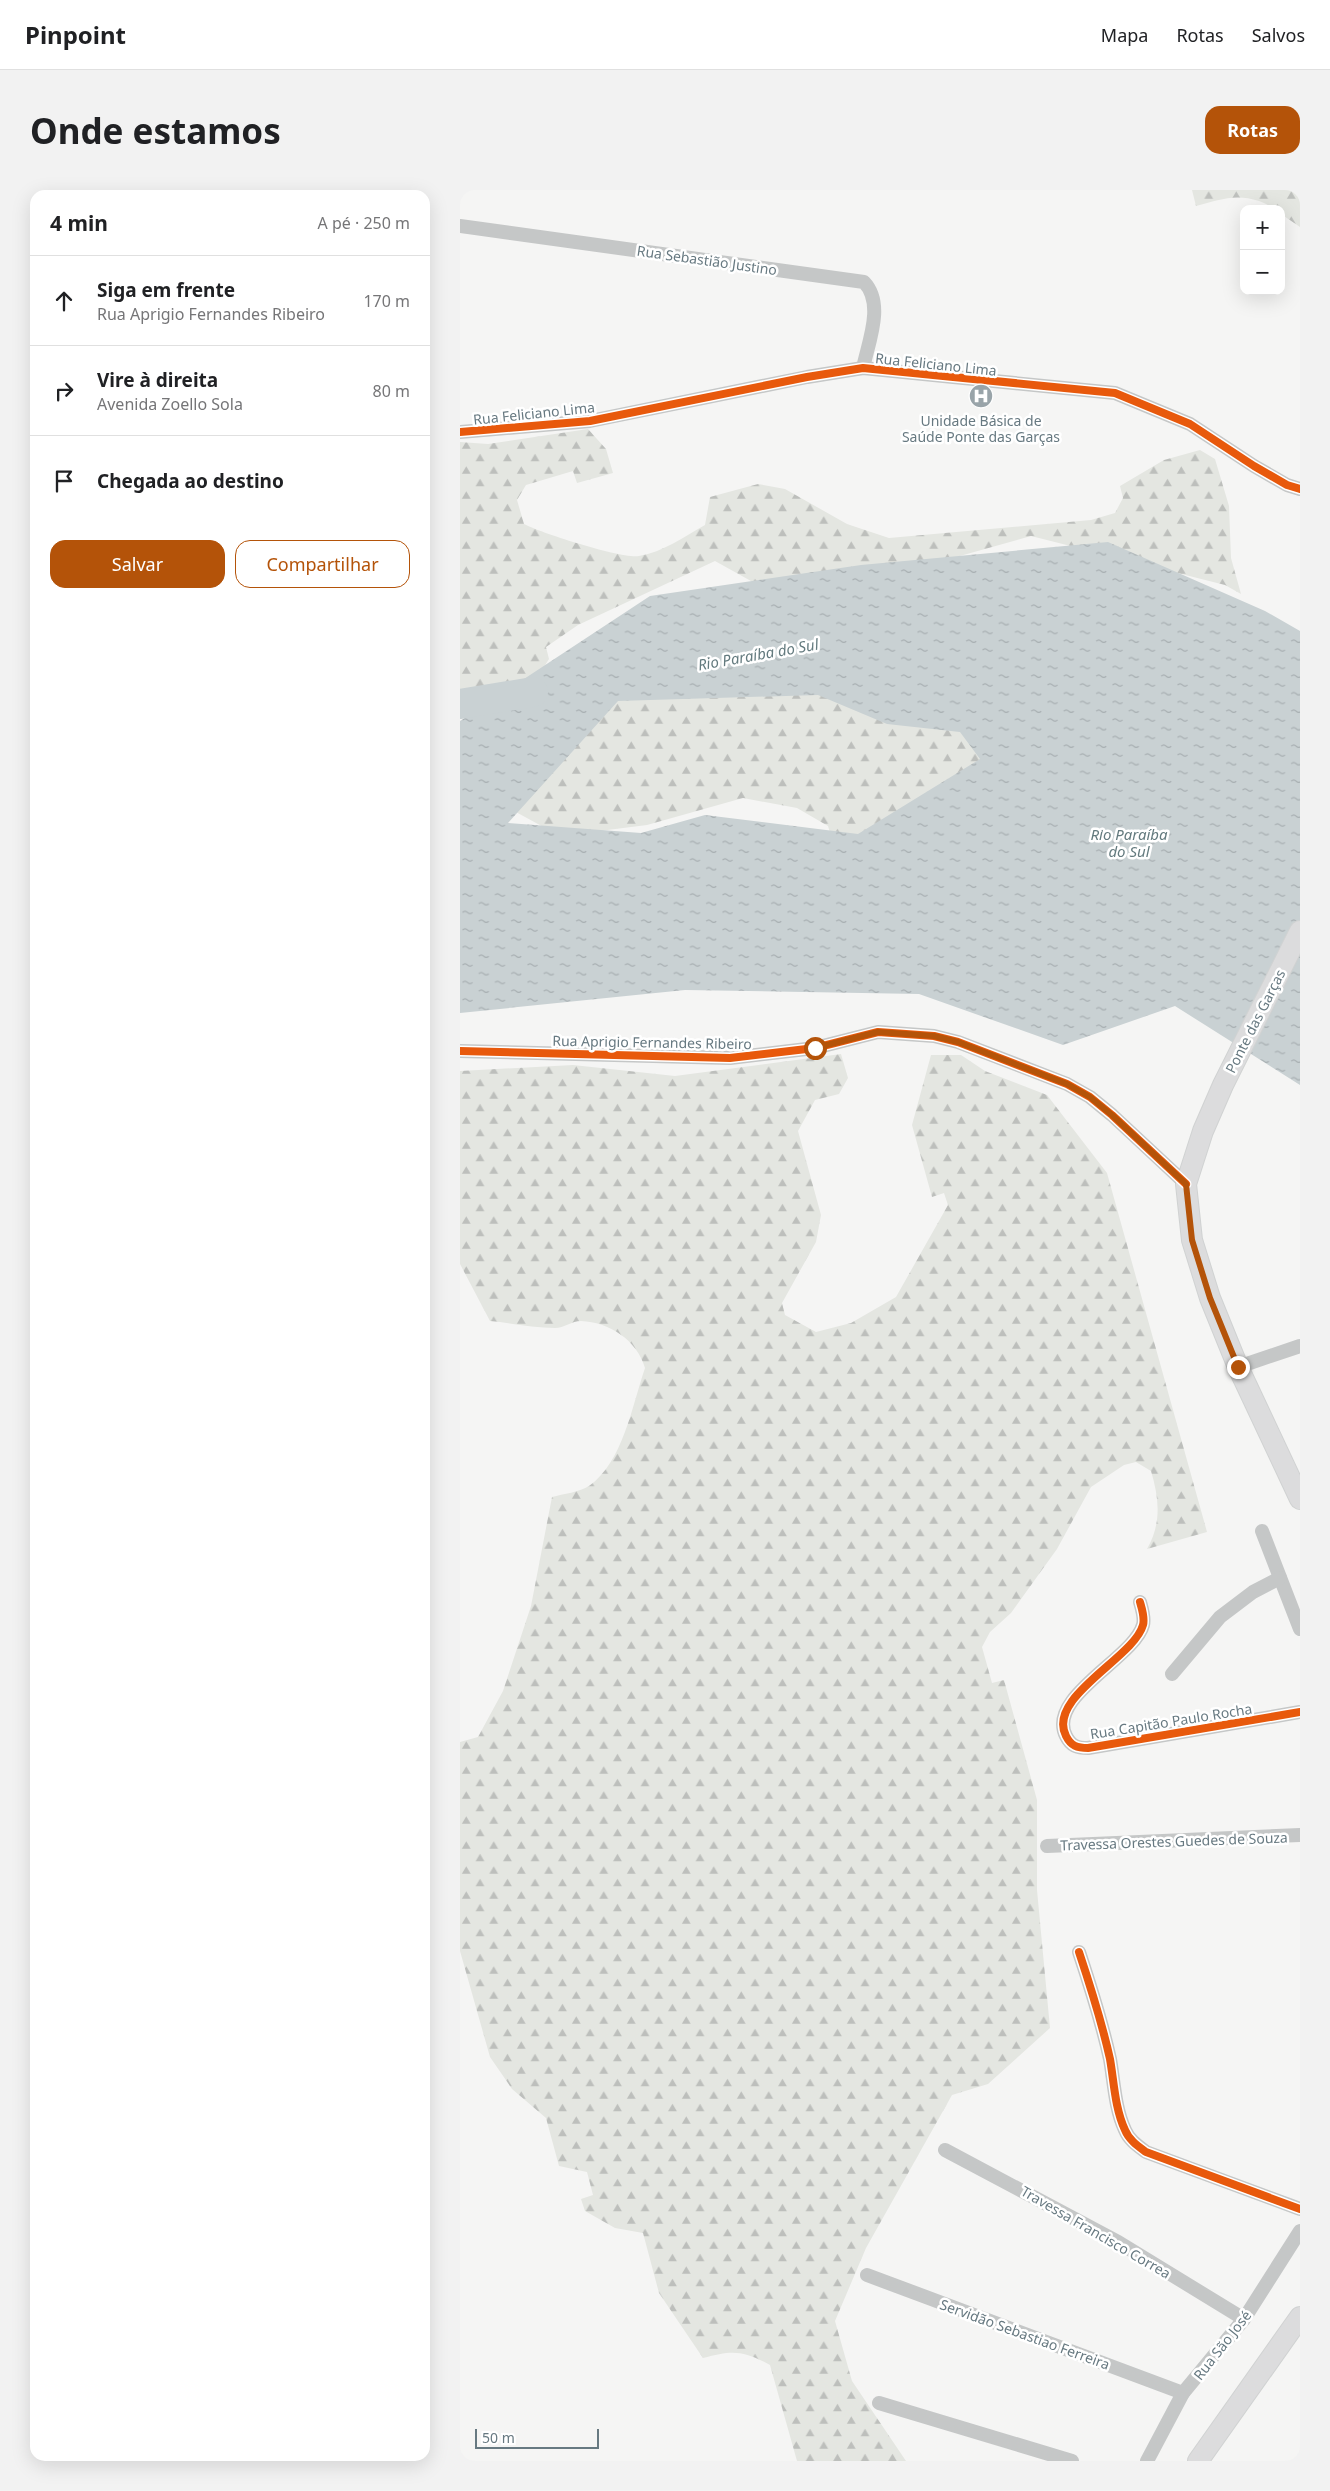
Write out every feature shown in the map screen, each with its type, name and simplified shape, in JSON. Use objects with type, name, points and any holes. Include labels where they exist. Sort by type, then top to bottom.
[{"type":"main road","name":"Ponte das Garças","points":[[1186,1184],[1204,1131],[1223,1085],[1300,931]]},
{"type":"main road","points":[[1186,1184],[1192,1240],[1210,1298],[1238,1367],[1299,1495]]},
{"type":"main road","points":[[1198,2461],[1300,2317]]},
{"type":"street","name":"Rua Sebastião Justino","points":[[460,226],[864,282],[870,288],[875,313],[863,368]]},
{"type":"street","name":"Rua Feliciano Lima","points":[[460,432],[590,421],[807,377],[863,368],[1115,393],[1190,424],[1278,480],[1300,489]]},
{"type":"street","name":"Rua Aprigio Fernandes Ribeiro","points":[[460,1051],[730,1058],[815,1048],[878,1032],[934,1036],[958,1042],[1067,1084],[1090,1097],[1186,1184]]},
{"type":"street","points":[[1238,1367],[1300,1346]]},
{"type":"street","points":[[1262,1531],[1300,1629]]},
{"type":"street","points":[[1172,1674],[1220,1617],[1253,1592],[1280,1578]]},
{"type":"street","name":"Rua Capitão Paulo Rocha","points":[[1140,1602],[1143,1625],[1135,1639],[1071,1702],[1064,1720],[1064,1732],[1070,1743],[1078,1748],[1088,1748],[1300,1712]]},
{"type":"street","name":"Travessa Orestes Guedes de Souza","points":[[1047,1846],[1300,1835]]},
{"type":"street","points":[[1079,1952],[1110,2058],[1119,2113],[1125,2132],[1146,2152],[1300,2209]]},
{"type":"street","name":"Travessa Francisco Correa","points":[[946,2150],[1118,2242],[1244,2319]]},
{"type":"street","name":"Rua São José","points":[[1147,2461],[1183,2393],[1244,2319],[1300,2231]]},
{"type":"street","name":"Servidão Sebastiao Ferreira","points":[[867,2275],[1183,2393]]},
{"type":"street","points":[[878,2403],[1072,2461]]},
{"type":"green space","points":[[1192,190],[1300,190],[1300,227],[1285,217],[1285,205],[1268,205],[1250,199],[1235,197],[1196,206]]},
{"type":"green space","points":[[588,429],[606,449],[613,473],[577,483],[573,471],[526,485],[517,500],[524,524],[581,544],[630,556],[648,554],[673,544],[705,525],[710,497],[758,484],[785,489],[847,524],[889,538],[1091,520],[1115,513],[1123,498],[1120,486],[1164,460],[1200,450],[1215,459],[1229,506],[1231,558],[1241,594],[1225,585],[1031,536],[899,573],[776,595],[715,561],[578,625],[546,647],[549,659],[541,670],[522,687],[499,698],[460,710],[460,442],[488,444]]},
{"type":"green space","points":[[796,667],[1028,756],[835,850],[828,826],[797,808],[743,798],[647,825],[560,836],[514,811],[586,700]]},
{"type":"green space","points":[[841,1054],[848,1078],[839,1094],[815,1100],[798,1131],[821,1215],[816,1242],[782,1303],[785,1315],[816,1332],[851,1323],[896,1297],[948,1205],[944,1193],[932,1197],[912,1125],[931,1055],[961,1055],[985,1071],[1047,1095],[1107,1173],[1207,1532],[1147,1549],[1155,1530],[1158,1510],[1151,1471],[1136,1462],[1124,1465],[1091,1487],[1057,1549],[1011,1613],[990,1632],[982,1647],[992,1683],[1004,1680],[1037,1800],[1037,1890],[1050,2028],[988,2084],[952,2095],[866,2248],[835,2321],[852,2381],[906,2461],[797,2461],[770,2365],[752,2356],[737,2353],[703,2358],[659,2293],[643,2233],[615,2228],[585,2211],[581,2199],[593,2195],[587,2172],[559,2166],[546,2118],[512,2089],[490,2057],[460,1951],[460,1742],[478,1737],[503,1691],[531,1606],[552,1497],[585,1488],[601,1476],[610,1463],[625,1432],[645,1368],[636,1349],[629,1341],[602,1325],[581,1321],[558,1328],[547,1328],[490,1321],[460,1264],[460,1071],[573,1065],[675,1076]]},
{"type":"water","name":"Rio Paraíba do Sul","points":[[1108,542],[1265,611],[1300,631],[1300,1085],[1175,1006],[1063,1045],[919,994],[685,990],[460,1013],[460,721],[650,596],[861,565]],"holes":[[[818,695],[887,724],[960,732],[980,759],[858,834],[705,815],[641,833],[508,823],[618,701]]]},
{"type":"waterway","name":"Rio Paraíba do Sul","points":[[460,704],[533,692]]},
{"type":"cycle path","points":[[460,432],[590,421],[807,377],[863,368],[1115,393],[1190,424],[1254,466],[1287,485],[1300,489]]},
{"type":"cycle path","points":[[460,1051],[730,1058],[815,1048],[878,1032],[934,1036],[958,1042],[1067,1084],[1090,1097],[1186,1184]]},
{"type":"cycle path","points":[[1140,1602],[1144,1622],[1136,1638],[1079,1692],[1068,1707],[1063,1721],[1066,1736],[1072,1744],[1088,1748],[1300,1712]]},
{"type":"cycle path","points":[[1079,1952],[1107,2046],[1119,2113],[1131,2140],[1146,2152],[1300,2209]]},
{"type":"place","name":"Unidade Básica de Saúde Ponte das Garças","points":[[981,396]]},
{"type":"route","points":[[815,1048],[878,1032],[934,1036],[958,1042],[1067,1084],[1090,1097],[1186,1184],[1192,1240],[1210,1298],[1238,1367]]}]
